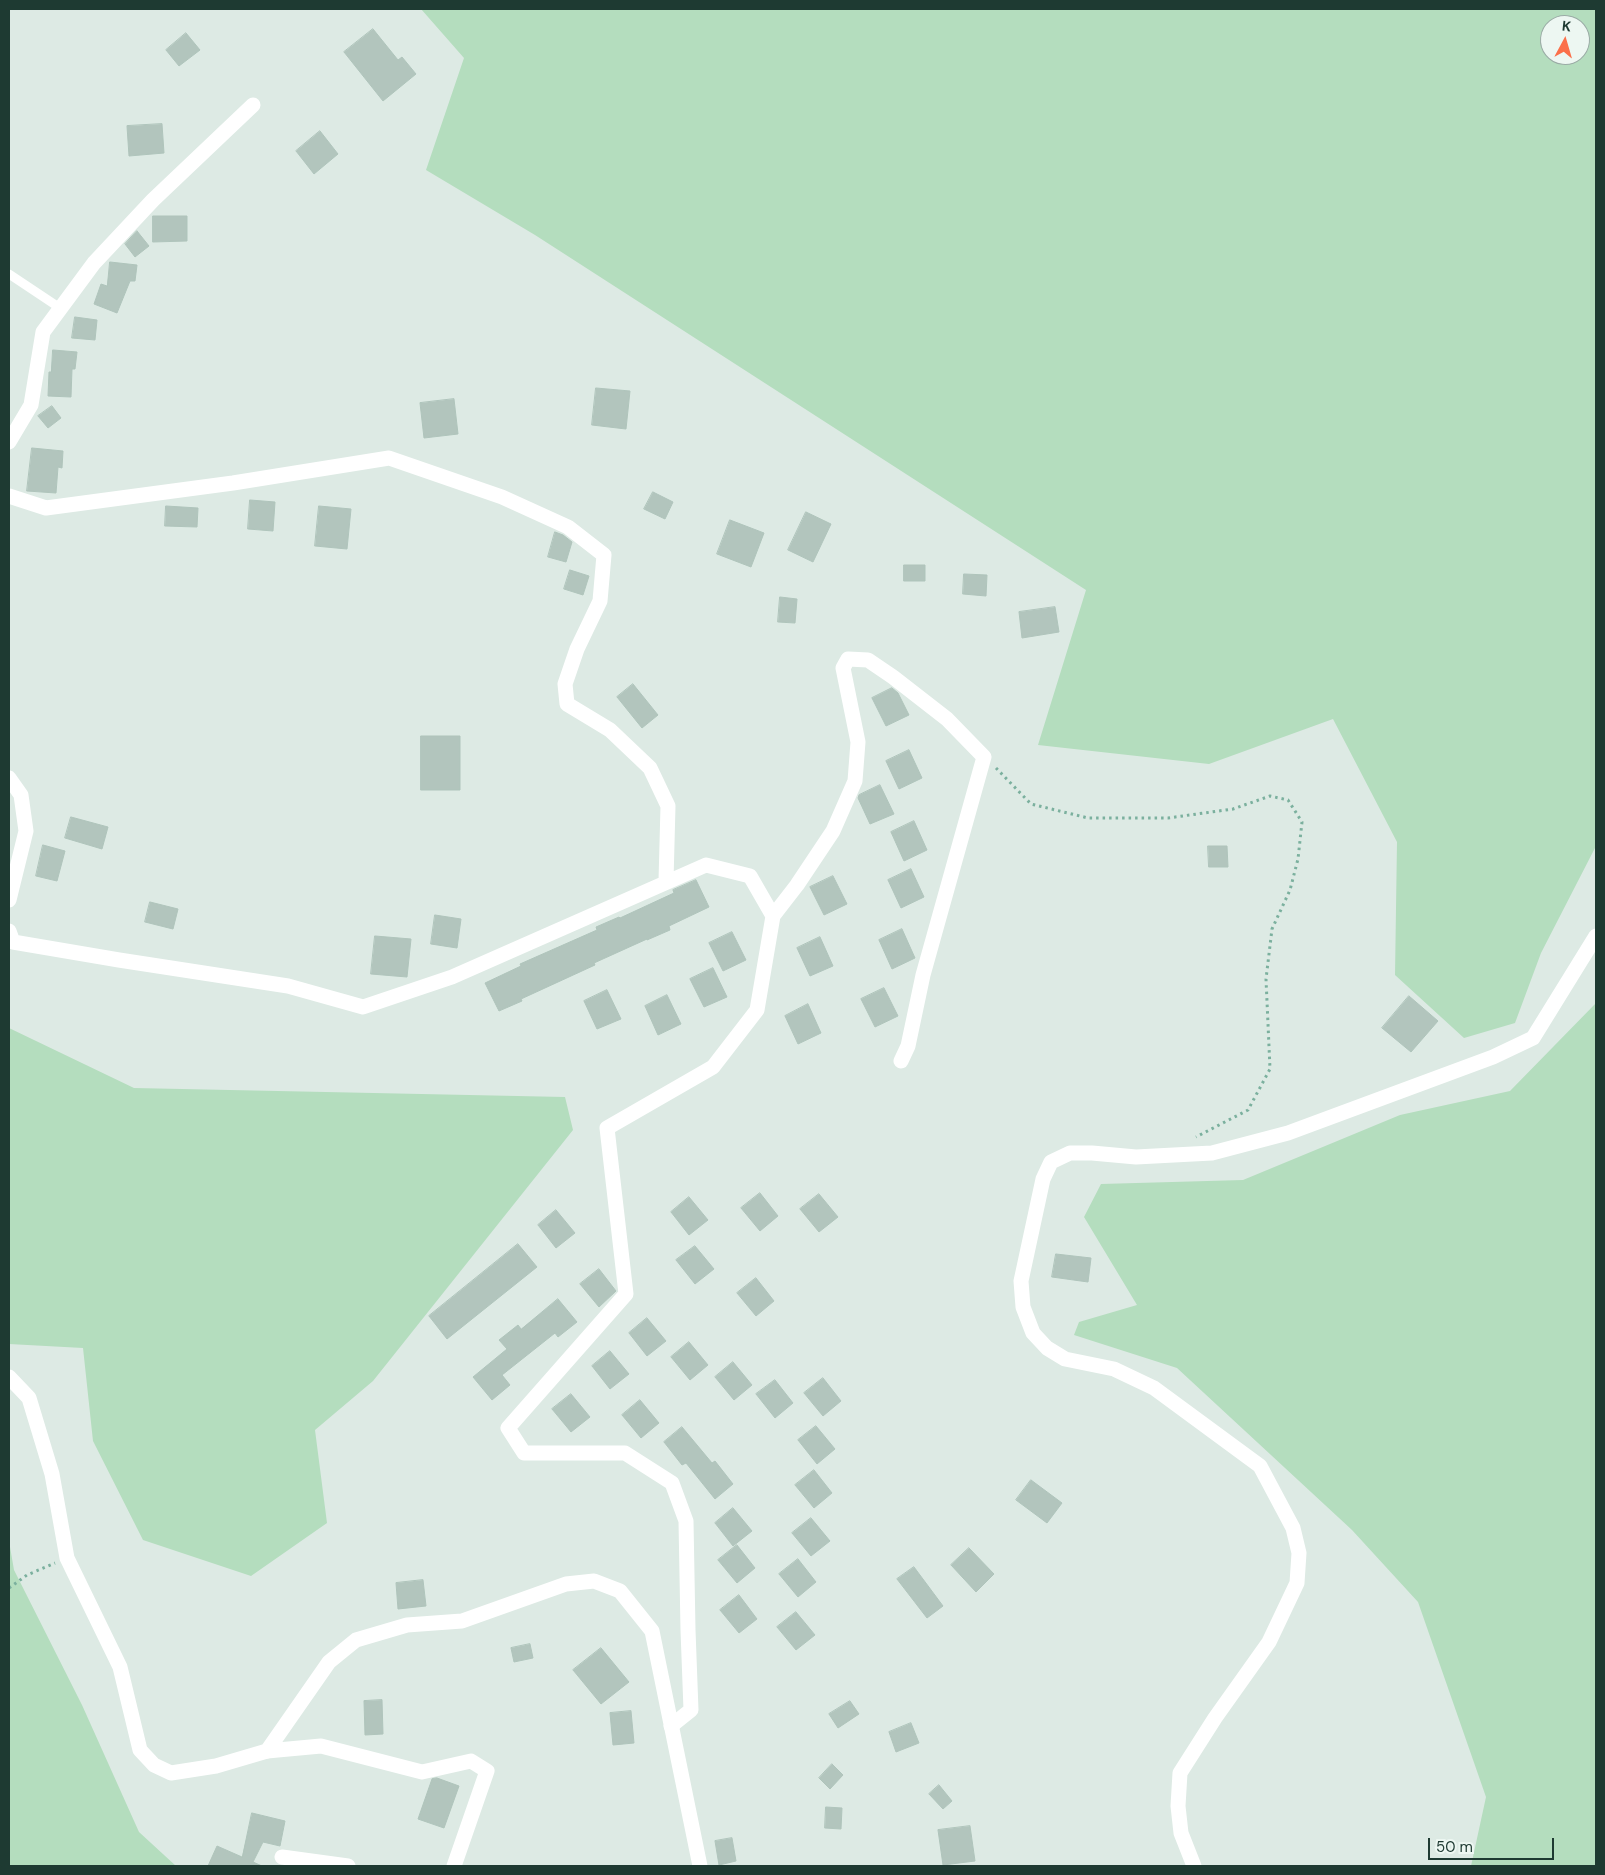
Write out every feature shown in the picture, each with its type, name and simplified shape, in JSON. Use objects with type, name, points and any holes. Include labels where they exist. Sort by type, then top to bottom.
[{"type":"street","points":[[9,442],[30,405],[42,332],[94,263],[153,200],[253,105]]},
{"type":"street","points":[[9,496],[46,508],[233,483],[389,458],[502,497],[568,527],[604,555],[600,601],[577,649],[565,684],[567,704],[610,730],[650,768],[668,806],[666,881]]},
{"type":"street","points":[[671,1726],[691,1710],[686,1521],[672,1483],[625,1454],[524,1453],[508,1428],[626,1294],[607,1128],[713,1067],[757,1010],[773,916],[833,831],[854,781],[858,742],[843,668],[848,659],[868,660],[893,677],[947,719],[984,757],[923,975],[908,1046],[901,1061]]},
{"type":"street","points":[[9,778],[21,795],[26,831],[9,900]]},
{"type":"street","points":[[9,931],[13,942],[288,986],[363,1007],[452,978],[666,881],[706,865],[750,876],[773,916]]},
{"type":"street","points":[[1194,1866],[1180,1833],[1178,1806],[1180,1773],[1214,1718],[1269,1642],[1296,1583],[1297,1545],[1293,1528],[1260,1466],[1154,1388],[1114,1369],[1065,1359],[1047,1348],[1033,1333],[1023,1307],[1021,1281],[1043,1179],[1051,1162],[1070,1153],[1136,1157],[1212,1153],[1288,1133],[1493,1057],[1533,1038],[1596,936]]},
{"type":"street","points":[[9,1377],[30,1398],[52,1474],[67,1558],[120,1667],[140,1750],[154,1765],[171,1773],[216,1766],[267,1750],[321,1746],[422,1772],[471,1761],[487,1772],[454,1866]]},
{"type":"street","points":[[267,1750],[329,1662],[356,1640],[407,1625],[462,1621],[566,1584],[594,1581],[620,1591],[652,1630],[700,1866]]},
{"type":"street","points":[[282,1857],[348,1866]]},
{"type":"lane","points":[[9,274],[60,308]]},
{"type":"path","points":[[984,757],[1032,804],[1088,818],[1168,818],[1234,809],[1270,796],[1288,800],[1302,822],[1298,859],[1290,890],[1272,929],[1266,979],[1270,1069],[1248,1110],[1193,1139]]},
{"type":"path","points":[[9,1588],[27,1576],[67,1558]]},
{"type":"green space","points":[[421,9],[1596,9],[1596,846],[1541,953],[1515,1023],[1464,1038],[1395,975],[1397,842],[1333,719],[1209,764],[1038,745],[1086,590],[535,235],[426,170],[464,58]]},
{"type":"green space","points":[[1596,1003],[1596,1866],[1471,1866],[1486,1797],[1418,1602],[1352,1530],[1177,1368],[1074,1335],[1079,1322],[1137,1305],[1084,1217],[1101,1184],[1243,1180],[1400,1115],[1510,1091]]},
{"type":"green space","points":[[9,1028],[134,1088],[565,1097],[573,1130],[373,1381],[315,1430],[327,1523],[251,1576],[143,1540],[93,1441],[83,1348],[9,1344]]},
{"type":"green space","points":[[9,1541],[14,1570],[82,1705],[139,1832],[176,1866],[9,1866]]},
{"type":"building","points":[[373,29],[398,60],[402,57],[416,74],[383,101],[344,52]]},
{"type":"building","points":[[186,33],[200,50],[179,66],[166,50]]},
{"type":"building","points":[[162,124],[164,153],[129,156],[127,126]]},
{"type":"building","points":[[320,131],[338,154],[314,174],[296,151]]},
{"type":"building","points":[[153,216],[187,216],[187,241],[153,242]]},
{"type":"building","points":[[137,231],[149,246],[135,257],[125,244]]},
{"type":"building","points":[[110,262],[137,265],[135,281],[130,281],[117,313],[94,304],[101,284],[107,286]]},
{"type":"building","points":[[75,317],[97,320],[95,340],[72,338]]},
{"type":"building","points":[[53,350],[77,352],[75,369],[72,369],[71,397],[48,396],[49,372],[51,372]]},
{"type":"building","points":[[596,388],[630,391],[626,429],[592,425]]},
{"type":"building","points":[[454,399],[458,434],[424,438],[420,403]]},
{"type":"building","points":[[52,406],[61,418],[48,428],[38,416]]},
{"type":"building","points":[[32,448],[63,451],[62,468],[58,467],[56,493],[27,491]]},
{"type":"building","points":[[653,492],[673,502],[665,519],[644,509]]},
{"type":"building","points":[[250,500],[275,502],[273,531],[248,529]]},
{"type":"building","points":[[166,506],[198,508],[197,527],[165,526]]},
{"type":"building","points":[[319,506],[351,509],[347,549],[315,546]]},
{"type":"building","points":[[806,512],[831,524],[813,562],[788,550]]},
{"type":"building","points":[[730,520],[764,533],[751,567],[717,554]]},
{"type":"building","points":[[555,532],[572,542],[566,562],[548,557]]},
{"type":"building","points":[[904,565],[925,565],[925,581],[904,581]]},
{"type":"building","points":[[570,570],[589,576],[583,595],[564,589]]},
{"type":"building","points":[[964,574],[987,575],[986,596],[963,594]]},
{"type":"building","points":[[780,597],[797,599],[795,623],[778,622]]},
{"type":"building","points":[[1055,607],[1059,632],[1022,638],[1019,612]]},
{"type":"building","points":[[633,684],[658,715],[642,728],[617,697]]},
{"type":"building","points":[[892,688],[898,693],[909,715],[886,726],[872,698]]},
{"type":"building","points":[[421,736],[460,736],[460,790],[421,790]]},
{"type":"building","points":[[909,750],[922,778],[899,789],[886,761]]},
{"type":"building","points":[[880,785],[894,814],[870,824],[858,798],[859,795]]},
{"type":"building","points":[[71,817],[108,827],[102,849],[65,838]]},
{"type":"building","points":[[914,821],[927,850],[904,861],[891,832]]},
{"type":"building","points":[[43,845],[65,851],[57,881],[36,876]]},
{"type":"building","points":[[1208,846],[1227,846],[1228,867],[1209,867]]},
{"type":"building","points":[[911,869],[924,897],[901,908],[888,880]]},
{"type":"building","points":[[833,876],[847,904],[824,915],[810,887]]},
{"type":"building","points":[[696,880],[709,907],[669,926],[670,930],[594,963],[595,965],[499,1011],[485,983],[521,966],[520,964],[597,930],[596,927],[674,893],[673,890]]},
{"type":"building","points":[[150,902],[178,909],[173,929],[145,922]]},
{"type":"building","points":[[435,915],[461,919],[457,948],[431,944]]},
{"type":"building","points":[[902,929],[915,958],[892,969],[879,940]]},
{"type":"building","points":[[732,932],[746,960],[723,971],[709,943]]},
{"type":"building","points":[[375,936],[411,939],[407,977],[371,974]]},
{"type":"building","points":[[820,937],[833,966],[810,976],[797,948]]},
{"type":"building","points":[[713,968],[727,997],[704,1007],[690,979]]},
{"type":"building","points":[[884,988],[898,1016],[875,1027],[861,999]]},
{"type":"building","points":[[607,990],[621,1019],[597,1029],[584,1001]]},
{"type":"building","points":[[667,995],[681,1024],[658,1035],[645,1006]]},
{"type":"building","points":[[1409,996],[1438,1021],[1411,1052],[1382,1028]]},
{"type":"building","points":[[808,1004],[821,1033],[798,1044],[785,1016]]},
{"type":"building","points":[[760,1193],[778,1216],[760,1231],[741,1208]]},
{"type":"building","points":[[819,1194],[838,1217],[819,1232],[800,1209]]},
{"type":"building","points":[[689,1197],[708,1220],[689,1235],[671,1212]]},
{"type":"building","points":[[556,1210],[575,1233],[556,1248],[538,1225]]},
{"type":"building","points":[[518,1244],[537,1267],[447,1339],[429,1316]]},
{"type":"building","points":[[695,1246],[714,1269],[695,1284],[676,1260]]},
{"type":"building","points":[[1056,1254],[1091,1258],[1088,1282],[1052,1277]]},
{"type":"building","points":[[599,1269],[616,1291],[599,1307],[580,1284]]},
{"type":"building","points":[[756,1278],[774,1301],[756,1316],[737,1293]]},
{"type":"building","points":[[558,1299],[577,1322],[558,1337],[555,1333],[502,1375],[510,1385],[492,1400],[473,1377],[507,1349],[499,1340],[518,1325],[521,1329]]},
{"type":"building","points":[[647,1318],[666,1341],[647,1356],[629,1333]]},
{"type":"building","points":[[689,1342],[708,1365],[690,1380],[671,1357]]},
{"type":"building","points":[[610,1351],[629,1374],[610,1389],[592,1366]]},
{"type":"building","points":[[733,1362],[752,1385],[734,1400],[715,1377]]},
{"type":"building","points":[[823,1378],[841,1401],[823,1416],[804,1393]]},
{"type":"building","points":[[775,1380],[793,1403],[775,1418],[756,1394]]},
{"type":"building","points":[[571,1394],[590,1417],[571,1432],[552,1409]]},
{"type":"building","points":[[640,1400],[659,1423],[641,1438],[622,1415]]},
{"type":"building","points":[[816,1426],[835,1449],[817,1464],[798,1440]]},
{"type":"building","points":[[682,1427],[712,1463],[715,1461],[733,1484],[715,1499],[686,1463],[682,1465],[664,1442]]},
{"type":"building","points":[[814,1470],[832,1493],[814,1508],[795,1485]]},
{"type":"building","points":[[1031,1480],[1062,1503],[1047,1523],[1016,1500]]},
{"type":"building","points":[[733,1508],[752,1531],[733,1546],[715,1523]]},
{"type":"building","points":[[811,1518],[830,1541],[811,1556],[792,1533]]},
{"type":"building","points":[[737,1545],[755,1568],[737,1583],[718,1560]]},
{"type":"building","points":[[969,1548],[994,1574],[976,1592],[951,1565]]},
{"type":"building","points":[[798,1559],[816,1582],[798,1597],[779,1574]]},
{"type":"building","points":[[914,1567],[943,1606],[927,1618],[897,1579]]},
{"type":"building","points":[[423,1580],[426,1606],[398,1609],[396,1583]]},
{"type":"building","points":[[739,1595],[757,1619],[739,1633],[720,1610]]},
{"type":"building","points":[[796,1612],[815,1635],[796,1650],[777,1627]]},
{"type":"building","points":[[530,1644],[533,1658],[514,1662],[511,1648]]},
{"type":"building","points":[[601,1648],[629,1682],[601,1704],[573,1670]]},
{"type":"building","points":[[382,1700],[383,1734],[365,1735],[364,1701]]},
{"type":"building","points":[[850,1701],[859,1714],[838,1728],[829,1714]]},
{"type":"building","points":[[631,1711],[634,1743],[613,1745],[610,1713]]},
{"type":"building","points":[[911,1723],[919,1743],[896,1752],[889,1732]]},
{"type":"building","points":[[832,1764],[843,1775],[830,1789],[819,1778]]},
{"type":"building","points":[[437,1778],[459,1786],[444,1828],[418,1819],[432,1779]]},
{"type":"building","points":[[939,1785],[952,1801],[943,1809],[929,1794]]},
{"type":"building","points":[[826,1807],[842,1808],[841,1829],[825,1828]]},
{"type":"building","points":[[252,1813],[285,1821],[280,1846],[263,1842],[253,1862],[262,1866],[208,1866],[217,1846],[242,1857]]},
{"type":"building","points":[[970,1826],[975,1861],[943,1865],[938,1830]]},
{"type":"building","points":[[732,1838],[736,1861],[719,1865],[715,1841]]}]
